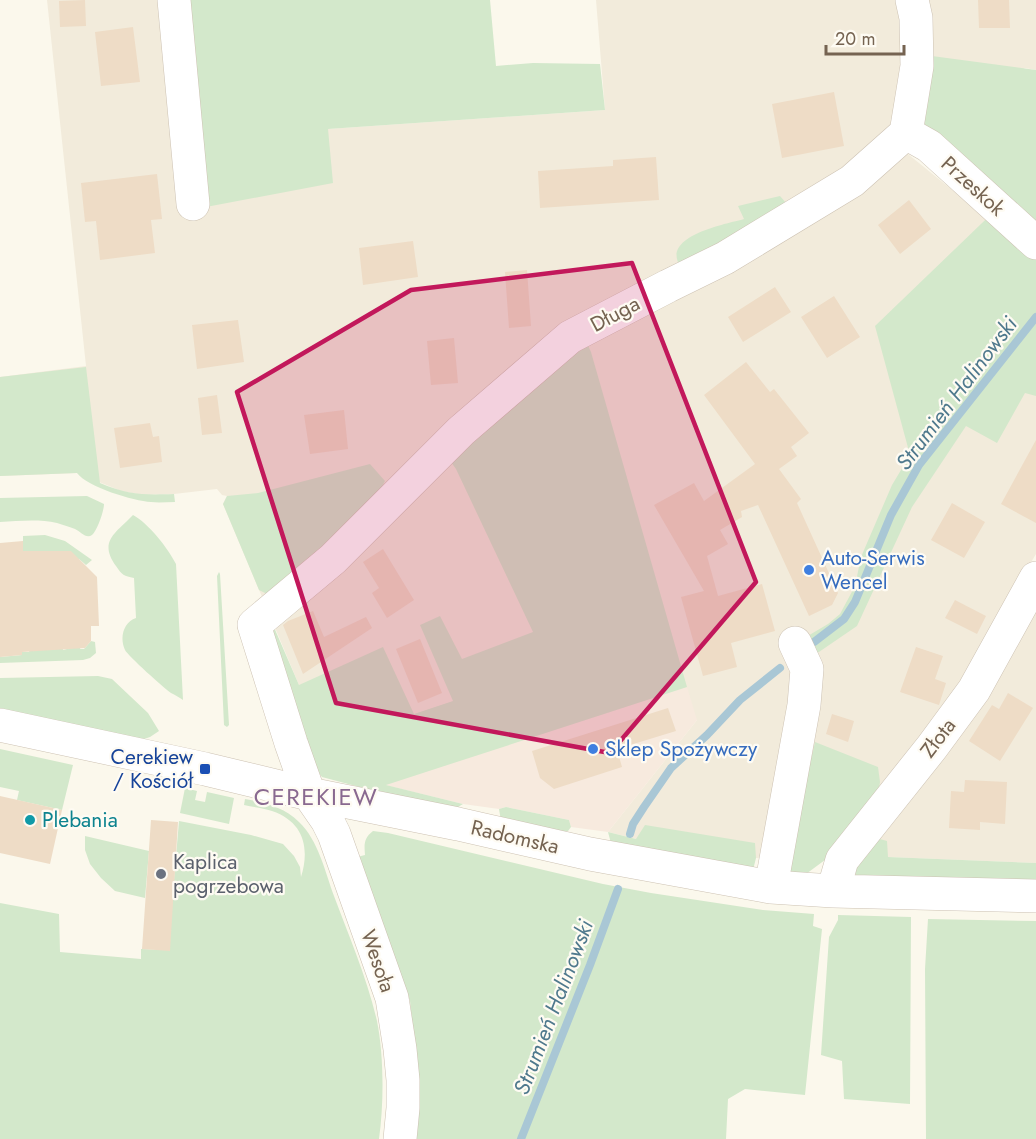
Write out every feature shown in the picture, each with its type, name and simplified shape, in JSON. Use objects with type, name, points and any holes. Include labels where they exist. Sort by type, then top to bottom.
[{"type":"street","points":[[174,0],[193,204]]},
{"type":"street","points":[[906,133],[917,66],[916,18],[912,0]]},
{"type":"street","name":"Przeskok","points":[[906,133],[929,146],[1036,243]]},
{"type":"street","name":"Długa","points":[[254,625],[333,559],[461,432],[570,337],[725,258],[852,181],[906,133]]},
{"type":"street","name":"Złota","points":[[833,891],[842,860],[974,690],[1036,578]]},
{"type":"street","name":"Wesoła","points":[[254,625],[309,794],[334,834],[392,998],[403,1080],[404,1108],[400,1139]]},
{"type":"street","points":[[771,887],[804,705],[807,669],[795,643]]},
{"type":"street","name":"Radomska","points":[[0,725],[590,854],[771,887],[833,891],[1036,896]]},
{"type":"highlighted area","points":[[632,263],[756,582],[610,753],[336,703],[237,392],[411,290]]},
{"type":"shaded area","points":[[47,0],[162,0],[328,129],[605,110],[596,0],[1036,0],[1036,70],[1025,68],[903,150],[1036,258],[1036,554],[1027,569],[1036,570],[1036,863],[888,857],[776,860],[636,839],[608,832],[697,720],[385,785],[299,685],[223,504],[227,496],[222,495],[217,489],[143,495],[121,491],[77,473],[0,476],[0,377],[86,366]]},
{"type":"shaded area","points":[[687,687],[697,720],[608,832],[571,827],[569,820],[506,807],[499,809],[463,804],[385,785]]},
{"type":"green space","points":[[185,0],[490,0],[496,66],[533,63],[600,64],[605,110],[328,129],[333,183],[206,207]]},
{"type":"green space","points":[[932,56],[1036,70],[1036,396],[1025,393],[997,443],[966,426],[912,507],[857,626],[816,654],[806,637],[840,614],[855,586],[861,557],[892,485],[910,455],[875,326],[1008,198],[920,128]]},
{"type":"green space","points":[[780,196],[787,204],[680,266],[677,256],[679,247],[687,239],[711,228],[744,219],[738,206]]},
{"type":"green space","points":[[586,341],[687,687],[386,785],[463,804],[458,807],[427,805],[322,777],[318,772],[274,646],[273,625],[299,685],[383,647],[414,714],[453,701],[420,625],[440,616],[462,659],[533,632],[451,462],[526,382]]},
{"type":"green space","points":[[86,367],[100,483],[136,493],[174,494],[175,502],[151,502],[123,496],[90,483],[77,473],[0,476],[0,377]]},
{"type":"green space","points":[[370,464],[385,481],[372,506],[269,595],[259,590],[223,504],[227,496],[258,493]]},
{"type":"green space","points":[[87,496],[104,504],[98,525],[90,536],[57,523],[0,522],[0,498]]},
{"type":"green space","points":[[133,515],[157,536],[176,564],[183,700],[146,672],[123,645],[126,626],[136,618],[134,578],[124,575],[118,569],[111,557],[109,544],[115,532]]},
{"type":"green space","points":[[45,535],[65,541],[92,560],[86,565],[79,559],[68,559],[67,551],[61,551],[61,554],[23,553],[23,536]]},
{"type":"green space","points":[[219,572],[229,725],[227,727],[224,725],[217,576]]},
{"type":"green space","points":[[91,641],[95,642],[96,653],[83,660],[0,663],[0,657],[22,655],[22,652],[29,652],[30,648],[63,646],[63,650],[67,649],[67,646],[81,645],[80,649],[84,649]]},
{"type":"green space","points":[[98,676],[112,679],[148,713],[159,731],[144,739],[0,712],[0,678]]},
{"type":"green space","points":[[815,742],[878,767],[880,782],[878,794],[829,857],[806,874],[789,871],[789,856]]},
{"type":"green space","points":[[0,749],[73,765],[62,810],[17,800],[19,791],[0,787]]},
{"type":"green space","points":[[185,788],[197,791],[195,800],[205,802],[207,792],[234,798],[229,824],[180,813]]},
{"type":"green space","points":[[245,799],[274,806],[293,817],[306,829],[320,856],[363,973],[377,1021],[383,1080],[379,1139],[0,1139],[0,903],[59,914],[60,952],[141,959],[141,949],[168,950],[179,821],[251,835],[283,844],[300,867],[301,877],[305,856],[302,837],[298,829],[283,816],[269,810],[244,805]]},
{"type":"green space","points":[[506,807],[569,820],[571,827],[564,832],[501,821],[499,809]]},
{"type":"green space","points":[[645,825],[755,843],[756,858],[753,870],[612,847],[608,832],[636,839]]},
{"type":"green space","points":[[373,831],[603,884],[763,910],[814,914],[813,926],[822,929],[805,1095],[745,1089],[728,1099],[726,1139],[414,1139],[418,1076],[410,1001],[357,857],[365,855],[365,842]]},
{"type":"green space","points":[[85,836],[149,851],[145,898],[115,891],[101,878],[90,864],[85,850]]},
{"type":"green space","points":[[869,836],[887,841],[888,857],[1036,863],[1036,883],[859,878],[852,871]]},
{"type":"green space","points":[[838,915],[911,917],[910,1104],[844,1099],[842,1061],[821,1055],[829,937],[838,920]]},
{"type":"green space","points":[[928,919],[1036,921],[1036,1139],[926,1139],[925,969]]},
{"type":"building","points":[[85,0],[86,26],[60,27],[59,1]]},
{"type":"building","points":[[978,0],[1009,0],[1010,28],[979,28]]},
{"type":"building","points":[[133,27],[140,82],[101,86],[95,32]]},
{"type":"building","points":[[834,92],[844,146],[782,158],[772,104]]},
{"type":"building","points":[[656,157],[659,200],[540,208],[538,171],[613,166],[613,160]]},
{"type":"building","points":[[157,174],[162,219],[151,220],[155,253],[100,260],[96,221],[85,222],[81,183]]},
{"type":"building","points":[[909,200],[931,229],[900,254],[878,225]]},
{"type":"building","points":[[413,241],[418,277],[363,285],[359,248]]},
{"type":"building","points":[[527,270],[531,326],[509,328],[505,272]]},
{"type":"building","points":[[775,287],[791,312],[743,342],[728,317]]},
{"type":"building","points":[[834,296],[860,337],[827,358],[801,317]]},
{"type":"building","points":[[238,320],[244,362],[197,369],[192,325]]},
{"type":"building","points":[[454,338],[458,383],[431,385],[427,341]]},
{"type":"building","points":[[746,362],[770,392],[774,389],[809,433],[791,447],[797,456],[779,469],[801,499],[797,503],[838,593],[832,605],[809,616],[758,505],[741,511],[742,517],[720,530],[728,544],[707,556],[718,596],[762,584],[775,631],[731,643],[737,667],[703,676],[681,597],[704,591],[654,505],[694,483],[704,501],[755,464],[704,395]]},
{"type":"building","points":[[217,395],[222,433],[202,435],[198,398]]},
{"type":"building","points":[[344,410],[348,449],[310,454],[304,415]]},
{"type":"building","points":[[150,423],[153,437],[159,436],[162,462],[120,468],[114,428]]},
{"type":"building","points":[[1036,440],[1036,523],[1001,504]]},
{"type":"building","points":[[952,503],[985,522],[964,558],[931,540]]},
{"type":"building","points":[[23,541],[23,551],[71,551],[97,577],[99,626],[91,626],[91,641],[85,648],[22,652],[22,655],[0,657],[0,543]]},
{"type":"building","points":[[383,549],[414,600],[387,618],[372,593],[379,588],[363,562]]},
{"type":"building","points":[[955,600],[986,616],[977,634],[945,618]]},
{"type":"building","points":[[313,611],[324,637],[366,617],[372,628],[303,674],[283,625]]},
{"type":"building","points":[[420,639],[442,693],[418,703],[396,649]]},
{"type":"building","points":[[916,647],[943,656],[935,679],[946,683],[939,705],[900,692]]},
{"type":"building","points":[[1008,693],[1033,708],[1000,761],[969,741],[992,705],[999,709]]},
{"type":"building","points":[[668,708],[676,731],[617,749],[622,767],[554,789],[540,778],[532,751]]},
{"type":"building","points":[[832,714],[854,721],[848,742],[826,734]]},
{"type":"building","points":[[965,780],[1007,782],[1005,824],[980,822],[980,830],[949,828],[951,791],[964,792]]},
{"type":"building","name":"Plebania","points":[[0,796],[62,810],[50,864],[0,853]]},
{"type":"building","name":"Kaplica pogrzebowa","points":[[151,820],[178,822],[170,951],[142,949]]},
{"type":"waterway","name":"Strumień Halinowski","points":[[814,642],[844,619],[855,602],[891,515],[919,465],[1036,317]]},
{"type":"waterway","name":"Strumień Halinowski","points":[[630,834],[633,824],[671,768],[740,700],[780,668]]},
{"type":"waterway","name":"Strumień Halinowski","points":[[521,1139],[618,889]]},
{"type":"place","name":"Auto-Serwis Wencel","points":[[809,570]]},
{"type":"place","name":"Sklep Spożywczy","points":[[593,749]]},
{"type":"place","name":"Cerekiew / Kościół","points":[[205,769]]},
{"type":"place","name":"Plebania","points":[[30,820]]},
{"type":"place","name":"Kaplica pogrzebowa","points":[[161,874]]},
{"type":"district","name":"CEREKIEW","points":[[316,797]]}]
